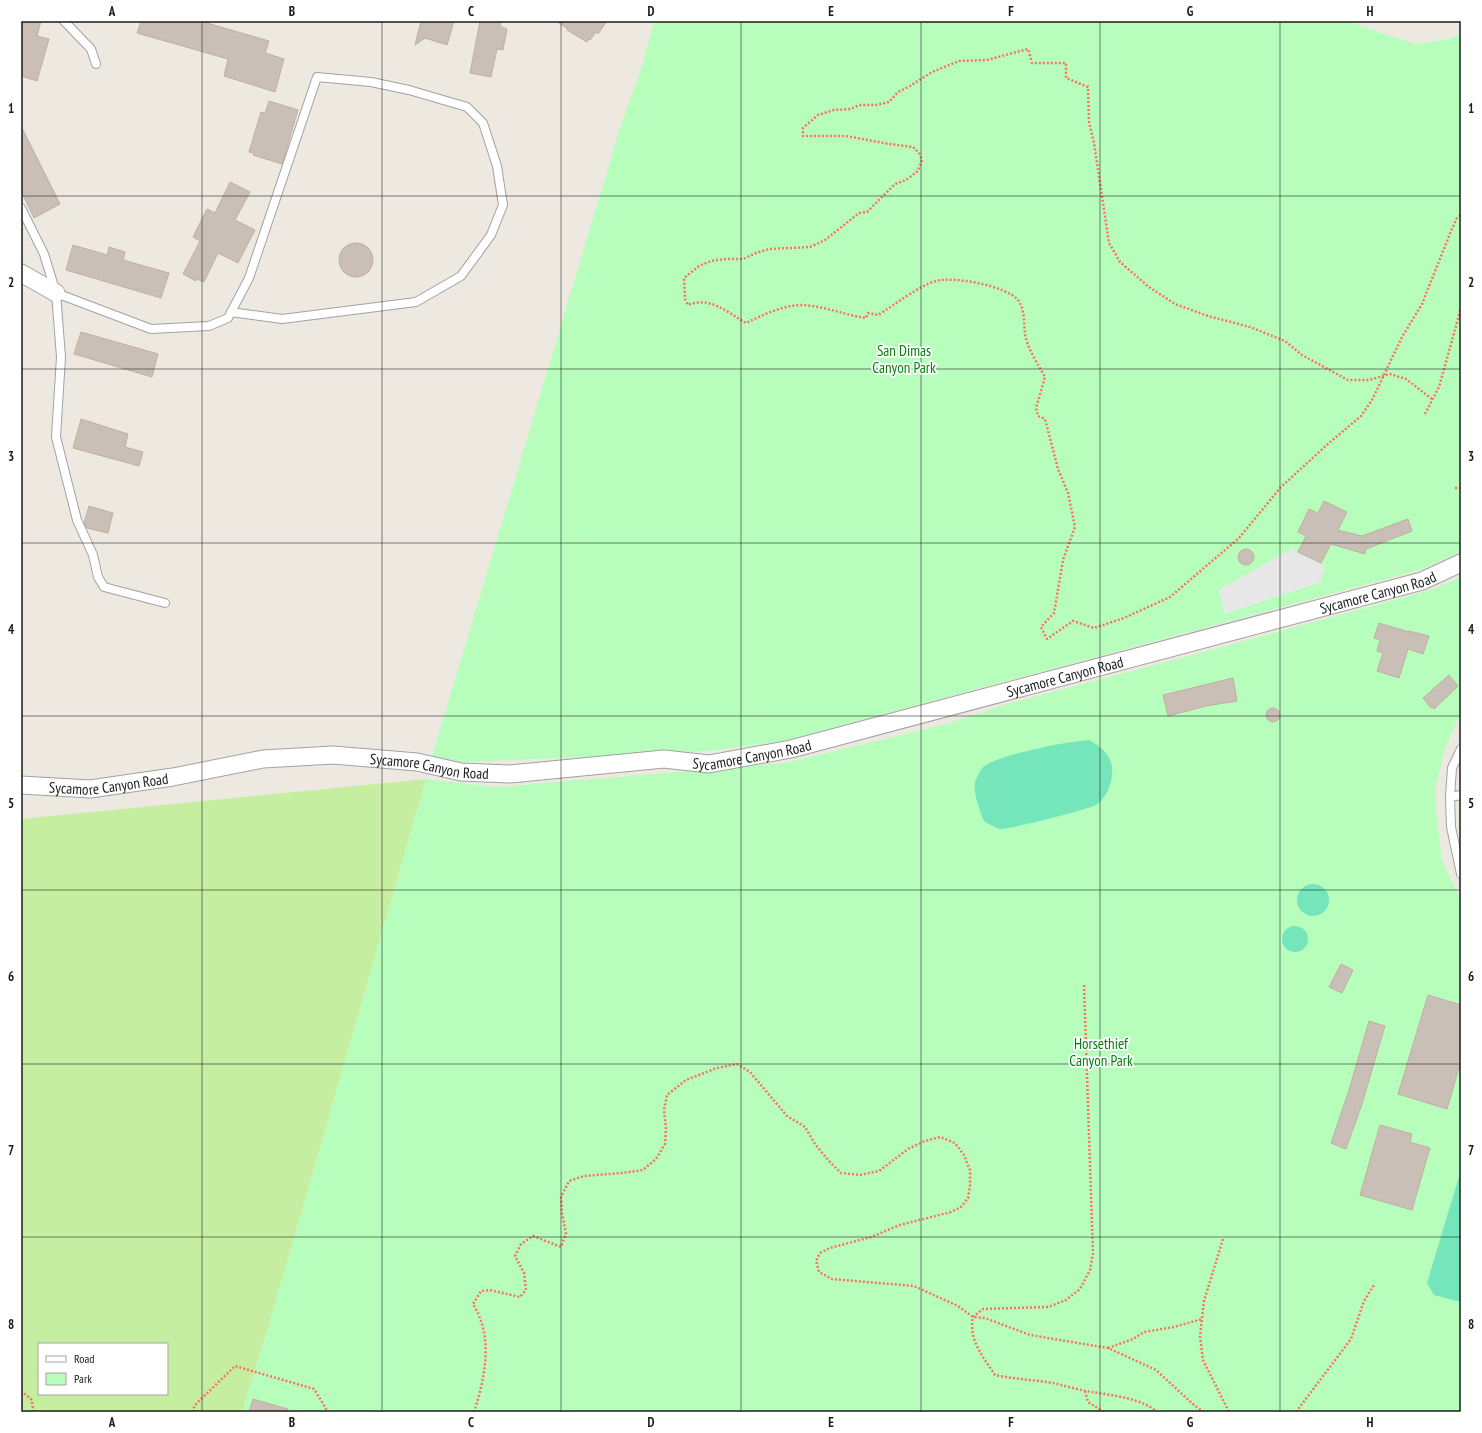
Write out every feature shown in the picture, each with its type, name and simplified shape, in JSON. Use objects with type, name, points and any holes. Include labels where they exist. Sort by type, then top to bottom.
[{"type":"street","points":[[21,273],[56,293]]},
{"type":"street","name":"Sycamore Canyon Road","points":[[21,785],[90,789],[173,776],[263,759],[334,755],[417,762],[462,772],[510,774],[664,759],[709,764],[791,749],[1422,581],[1461,563]]},
{"type":"lane","points":[[64,21],[90,49],[96,64]]},
{"type":"lane","points":[[56,293],[151,329],[209,326],[228,318],[231,312],[250,278],[317,77],[371,82],[409,90],[467,107],[483,123],[497,166],[503,205],[492,235],[462,276],[416,302],[282,319],[231,312]]},
{"type":"lane","points":[[21,208],[44,254],[56,293],[61,357],[56,438],[77,520],[93,554],[98,577],[104,587],[165,603]]},
{"type":"lane","points":[[1461,749],[1452,768],[1450,797],[1451,827],[1461,874]]},
{"type":"lane","points":[[1450,797],[1461,795]]},
{"type":"path","points":[[1432,399],[1406,379],[1390,374],[1383,376],[1369,380],[1348,380],[1302,355],[1285,341],[1250,327],[1208,316],[1175,304],[1149,287],[1120,262],[1109,243],[1094,143],[1089,122],[1088,87],[1066,78],[1066,63],[1032,63],[1028,49],[987,60],[959,61],[932,72],[898,92],[889,102],[876,105],[859,105],[851,109],[834,110],[818,115],[803,128],[803,136],[846,136],[888,144],[913,146],[919,153],[922,160],[918,171],[906,180],[895,184],[868,212],[859,213],[825,240],[810,246],[769,249],[743,259],[726,259],[711,262],[699,266],[684,278],[685,298],[688,305],[695,302],[706,302],[718,306],[746,323],[776,310],[801,305],[840,311],[866,318],[868,313],[878,315],[937,280],[952,280],[988,286],[1007,292],[1018,300],[1024,313],[1026,341],[1045,377],[1036,408],[1038,416],[1045,419],[1058,469],[1068,493],[1075,527],[1063,560],[1054,613],[1041,627],[1047,639],[1073,621],[1094,628],[1124,618],[1170,597],[1239,538],[1281,487],[1328,443],[1361,416],[1372,400],[1383,376],[1402,337],[1422,304],[1451,231],[1457,218],[1461,215]]},
{"type":"path","points":[[1425,414],[1439,387],[1461,308]]},
{"type":"path","points":[[1455,488],[1461,488]]},
{"type":"path","points":[[1084,985],[1093,1254],[1090,1270],[1080,1289],[1066,1300],[1048,1307],[983,1309],[973,1317],[971,1325],[974,1339],[982,1356],[995,1375],[1015,1379],[1054,1383],[1085,1391],[1133,1400],[1154,1409],[1157,1412]]},
{"type":"path","points":[[474,1412],[481,1390],[486,1355],[481,1321],[473,1304],[481,1292],[490,1290],[520,1297],[526,1290],[524,1273],[515,1256],[521,1244],[533,1236],[561,1247],[566,1234],[561,1197],[570,1181],[584,1176],[643,1170],[656,1159],[665,1144],[666,1128],[664,1110],[667,1095],[686,1080],[717,1068],[737,1064],[750,1072],[787,1116],[805,1127],[824,1155],[841,1173],[860,1176],[879,1171],[908,1149],[925,1141],[940,1137],[955,1143],[964,1155],[970,1170],[968,1198],[961,1207],[951,1212],[900,1225],[871,1237],[830,1248],[820,1253],[816,1261],[819,1272],[832,1279],[914,1286],[958,1306],[973,1317],[985,1318],[1030,1335],[1108,1348],[1156,1370],[1194,1405],[1204,1412]]},
{"type":"path","points":[[1223,1239],[1204,1301],[1200,1336],[1203,1360],[1229,1412]]},
{"type":"path","points":[[1296,1412],[1351,1339],[1364,1302],[1374,1285]]},
{"type":"path","points":[[1108,1348],[1133,1339],[1144,1332],[1174,1327],[1202,1319]]},
{"type":"path","points":[[192,1412],[195,1404],[235,1366],[314,1389],[328,1412]]},
{"type":"path","points":[[21,1391],[31,1399],[34,1412]]},
{"type":"path","points":[[1085,1391],[1088,1402],[1104,1412]]},
{"type":"green space","name":"San Dimas Canyon Park","points":[[654,21],[1346,21],[1415,44],[1449,39],[1461,33],[1461,552],[1420,570],[784,741],[709,751],[515,760],[462,762],[432,756],[620,128],[642,66]]},
{"type":"green space","name":"Horsethief Canyon Park","points":[[1461,577],[1461,712],[1446,746],[1436,784],[1436,811],[1442,860],[1461,900],[1461,1412],[242,1412],[269,1325],[426,779],[497,787],[784,763],[947,724],[1010,703],[1430,590]]},
{"type":"green space","points":[[1089,740],[1098,746],[1109,758],[1112,770],[1112,777],[1108,790],[1101,801],[1096,805],[1065,815],[1001,829],[984,821],[975,792],[975,782],[982,768],[1002,758],[1017,754],[1050,746]]},
{"type":"green space","points":[[426,779],[269,1325],[242,1412],[21,1412],[21,819]]},
{"type":"green space","points":[[1313,884],[1322,887],[1326,891],[1329,900],[1326,909],[1322,913],[1313,916],[1304,913],[1300,909],[1297,900],[1300,891],[1304,887]]},
{"type":"green space","points":[[1295,926],[1304,930],[1308,939],[1304,948],[1295,952],[1286,948],[1282,939],[1286,930]]},
{"type":"green space","points":[[1461,1170],[1461,1302],[1434,1295],[1427,1283]]},
{"type":"shaded area","points":[[1293,548],[1297,552],[1325,566],[1321,582],[1224,614],[1219,590]]},
{"type":"building","points":[[21,21],[41,21],[37,36],[49,39],[37,81],[21,76]]},
{"type":"building","points":[[141,21],[200,21],[269,41],[265,53],[284,59],[275,92],[224,76],[228,59],[137,33]]},
{"type":"building","points":[[421,21],[454,21],[447,45],[425,38],[415,45]]},
{"type":"building","points":[[480,21],[501,21],[500,26],[507,29],[503,50],[497,49],[491,77],[470,73]]},
{"type":"building","points":[[556,21],[607,21],[598,34],[596,32],[587,42],[567,30],[568,29]]},
{"type":"building","points":[[269,101],[298,110],[282,164],[253,155],[254,153],[249,152],[261,112],[265,113]]},
{"type":"building","points":[[21,126],[60,204],[34,218],[21,191]]},
{"type":"building","points":[[230,182],[250,192],[235,220],[255,230],[238,263],[218,253],[204,282],[197,279],[196,281],[183,274],[200,241],[193,237],[207,209],[215,213]]},
{"type":"building","points":[[353,243],[359,243],[368,248],[372,254],[372,266],[368,272],[359,277],[353,277],[344,272],[339,263],[339,257],[344,248]]},
{"type":"building","points":[[73,245],[107,255],[109,247],[125,252],[123,260],[169,273],[161,298],[66,270]]},
{"type":"building","points":[[81,332],[158,354],[152,377],[74,354]]},
{"type":"building","points":[[81,419],[128,434],[125,447],[143,452],[139,466],[73,448]]},
{"type":"building","points":[[1324,501],[1347,512],[1338,530],[1362,536],[1408,519],[1412,531],[1366,549],[1365,554],[1331,544],[1321,563],[1298,552],[1306,536],[1298,532],[1309,509],[1318,513]]},
{"type":"building","points":[[89,506],[113,513],[108,533],[87,528],[84,523]]},
{"type":"building","points":[[1246,549],[1252,551],[1254,557],[1252,563],[1246,565],[1240,563],[1238,557],[1240,551]]},
{"type":"building","points":[[1379,623],[1429,636],[1423,654],[1408,649],[1399,678],[1377,671],[1383,653],[1377,651],[1380,640],[1374,638]]},
{"type":"building","points":[[1449,675],[1458,686],[1434,709],[1432,707],[1431,708],[1423,698]]},
{"type":"building","points":[[1233,678],[1237,701],[1206,706],[1168,716],[1163,695]]},
{"type":"building","points":[[1270,708],[1276,708],[1280,712],[1280,718],[1276,722],[1270,722],[1266,718],[1266,712]]},
{"type":"building","points":[[1341,964],[1353,970],[1342,993],[1329,987]]},
{"type":"building","points":[[1428,995],[1461,1005],[1461,1061],[1447,1109],[1398,1094]]},
{"type":"building","points":[[1369,1021],[1385,1026],[1362,1104],[1346,1149],[1331,1143],[1349,1090]]},
{"type":"building","points":[[1380,1125],[1412,1134],[1410,1142],[1430,1148],[1412,1210],[1360,1195]]},
{"type":"building","points":[[253,1399],[288,1409],[288,1412],[249,1412]]}]
